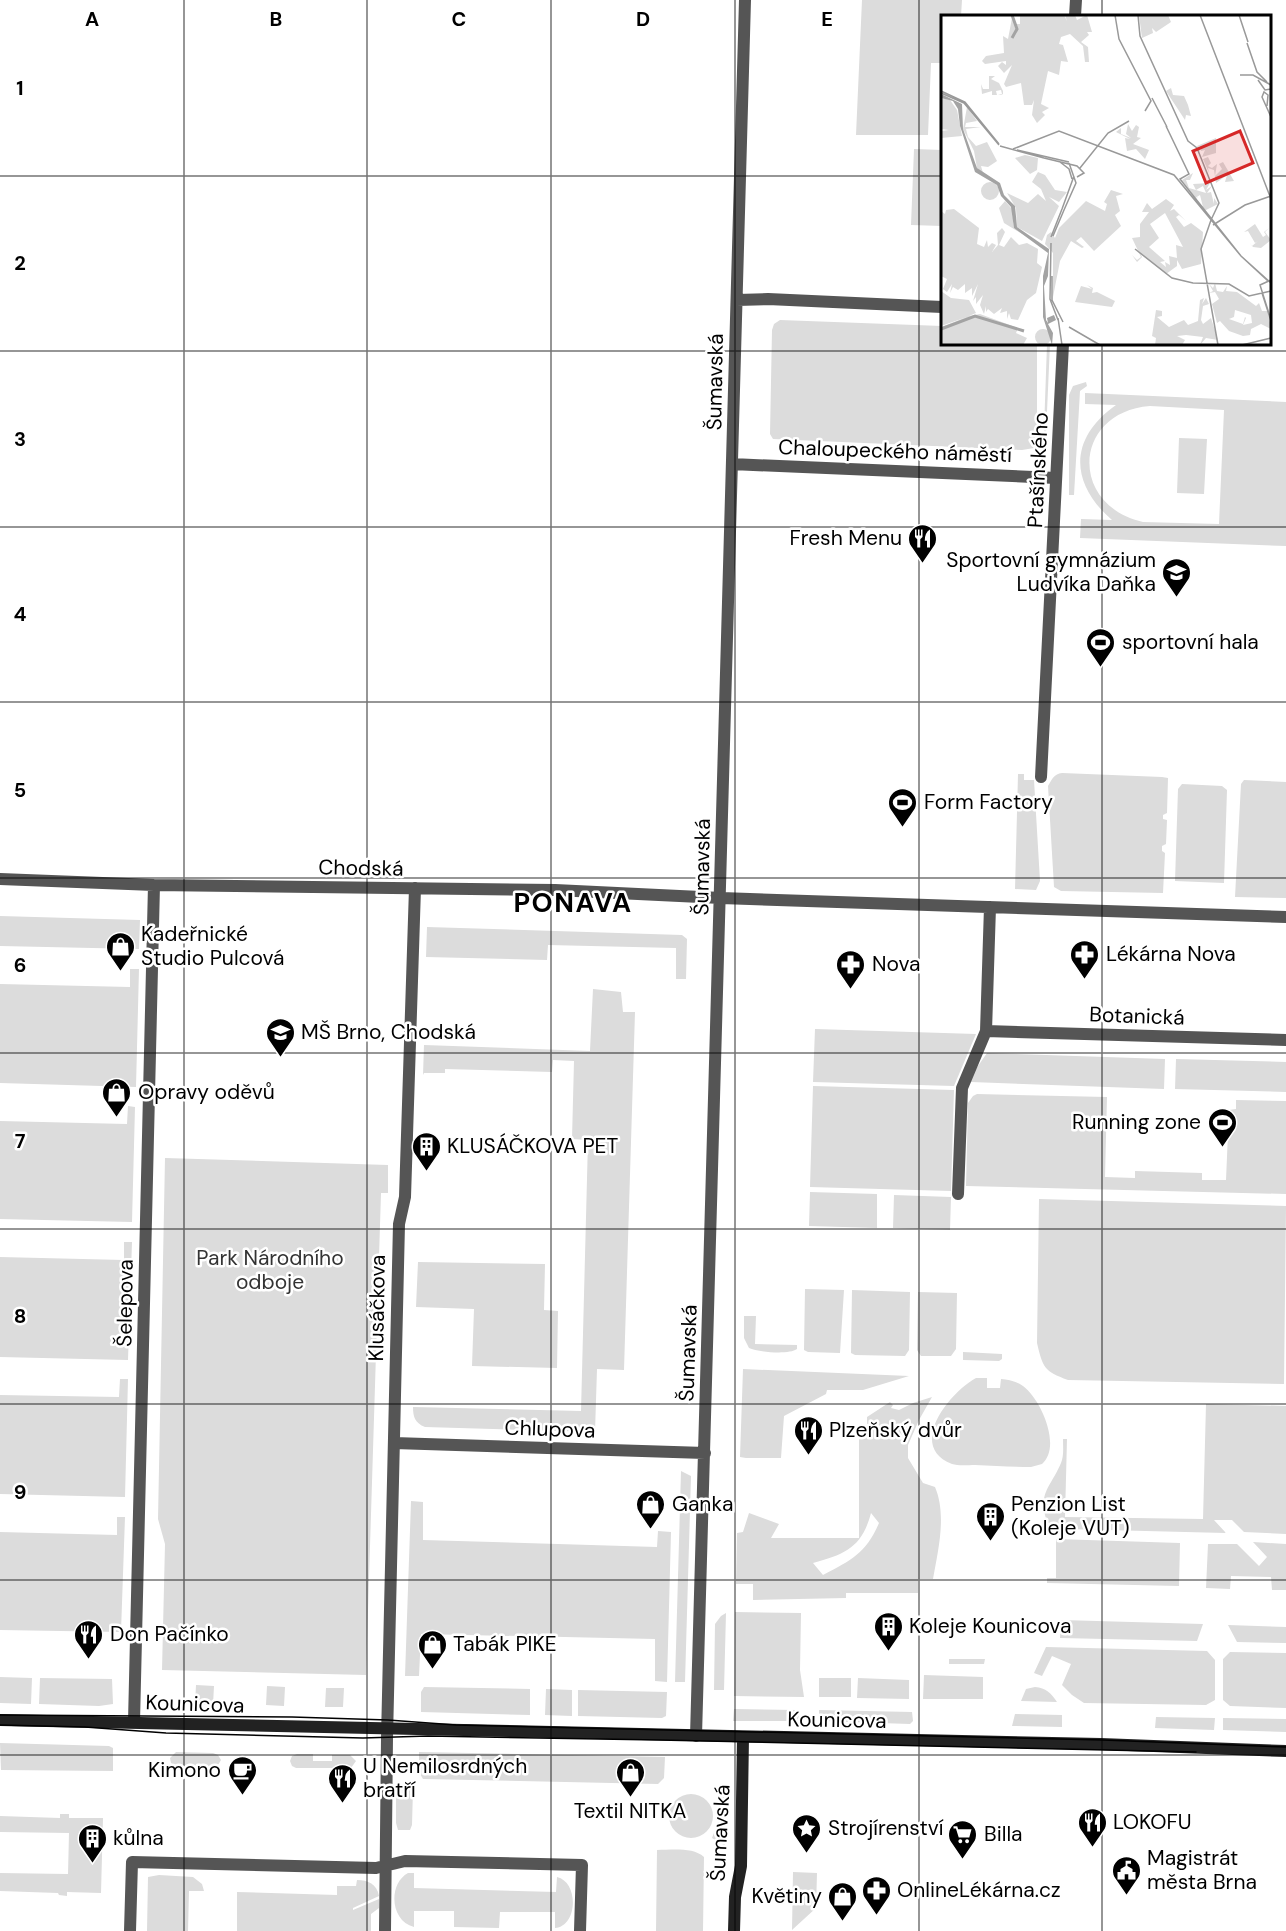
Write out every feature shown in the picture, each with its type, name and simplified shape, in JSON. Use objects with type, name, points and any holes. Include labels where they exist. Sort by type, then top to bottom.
[{"type":"street","name":"Šumavská","points":[[696,1736],[745,0]]},
{"type":"street","points":[[1075,15],[1076,0]]},
{"type":"street","points":[[737,300],[768,299],[941,307]]},
{"type":"street","name":"Ptašínského","points":[[1041,777],[1063,345]]},
{"type":"street","name":"Chaloupeckého náměstí","points":[[732,464],[1056,477]]},
{"type":"street","name":"Chodská","points":[[0,879],[154,885],[602,892],[721,898]]},
{"type":"street","name":"Šelepova","points":[[134,1722],[154,885]]},
{"type":"street","name":"Klusáčkova","points":[[388,1729],[399,1224],[405,1197],[415,888]]},
{"type":"street","points":[[721,898],[1286,917]]},
{"type":"street","points":[[958,1194],[962,1088],[986,1031],[990,907]]},
{"type":"street","name":"Botanická","points":[[986,1031],[1286,1041]]},
{"type":"street","name":"Chlupova","points":[[393,1443],[705,1453]]},
{"type":"street","name":"Kounicova","points":[[0,1720],[1101,1744],[1286,1751]]},
{"type":"street","points":[[385,1931],[388,1729]]},
{"type":"street","name":"Šumavská","points":[[734,1931],[735,1898],[741,1866],[743,1737]]},
{"type":"street","points":[[130,1931],[132,1862],[376,1868],[405,1861],[582,1865],[580,1931]]},
{"type":"green space","points":[[862,0],[962,0],[961,15],[941,15],[941,63],[931,63],[928,135],[856,135]]},
{"type":"green space","points":[[914,149],[941,150],[941,226],[911,225]]},
{"type":"green space","points":[[780,320],[941,326],[941,345],[1037,345],[1037,427],[1034,448],[1022,450],[773,439],[770,434],[774,324]]},
{"type":"green space","points":[[1047,345],[1050,345],[1045,457],[1043,458]]},
{"type":"green space","points":[[1086,382],[1087,386],[1080,391],[1074,495],[1069,495],[1069,395],[1073,386]]},
{"type":"green space","points":[[1085,393],[1286,402],[1286,546],[1080,538],[1081,519],[1112,520],[1098,506],[1088,491],[1082,476],[1080,461],[1083,446],[1090,432],[1116,405],[1085,404]],"holes":[[[1150,406],[1224,410],[1219,524],[1143,522],[1119,512],[1102,498],[1092,479],[1090,460],[1094,441],[1106,424],[1125,412]]]},
{"type":"green space","points":[[1179,438],[1207,439],[1204,494],[1177,493]]},
{"type":"green space","points":[[1062,773],[1168,778],[1167,813],[1163,815],[1163,819],[1167,820],[1166,844],[1162,846],[1162,851],[1165,853],[1163,893],[1061,891],[1054,887],[1048,786],[1055,776]]},
{"type":"green space","points":[[1018,774],[1024,774],[1024,780],[1034,780],[1040,881],[1036,890],[1015,889]]},
{"type":"green space","points":[[1244,780],[1286,782],[1286,898],[1235,897],[1241,784]]},
{"type":"green space","points":[[1182,784],[1222,786],[1227,790],[1224,883],[1175,881],[1178,789]]},
{"type":"green space","points":[[0,916],[140,920],[139,949],[0,946]]},
{"type":"green space","points":[[427,927],[682,935],[687,939],[686,979],[676,979],[676,948],[548,945],[547,960],[426,957]]},
{"type":"green space","points":[[130,969],[139,969],[136,1087],[0,1083],[0,984],[130,987]]},
{"type":"green space","points":[[593,989],[621,992],[623,1012],[635,1012],[624,1370],[597,1369],[595,1432],[425,1427],[415,1419],[413,1407],[581,1411],[588,1140],[572,1139],[574,1061],[553,1060],[552,1072],[445,1069],[445,1073],[424,1073],[423,1075],[424,1045],[590,1051]]},
{"type":"green space","points":[[815,1029],[976,1034],[954,1086],[813,1082]]},
{"type":"green space","points":[[987,1053],[1165,1059],[1164,1089],[971,1082],[971,1076]]},
{"type":"green space","points":[[1176,1059],[1286,1062],[1286,1092],[1175,1089]]},
{"type":"green space","points":[[813,1086],[954,1090],[951,1191],[810,1187]]},
{"type":"green space","points":[[977,1094],[1107,1097],[1105,1177],[1135,1178],[1135,1171],[1202,1173],[1202,1180],[1226,1180],[1229,1110],[1236,1109],[1236,1100],[1286,1101],[1286,1194],[966,1186],[968,1103]]},
{"type":"green space","points":[[128,1106],[135,1107],[132,1222],[0,1219],[0,1121],[127,1124]]},
{"type":"green space","name":"Park Národního odboje","points":[[165,1158],[388,1165],[388,1193],[381,1193],[366,1675],[162,1670],[165,1544],[158,1519]]},
{"type":"green space","points":[[810,1192],[877,1194],[877,1228],[809,1226]]},
{"type":"green space","points":[[894,1195],[951,1197],[950,1230],[893,1228]]},
{"type":"green space","points":[[1039,1199],[1286,1206],[1284,1384],[1068,1380],[1049,1371],[1043,1363],[1037,1343]]},
{"type":"green space","points":[[124,1242],[132,1242],[128,1360],[0,1357],[0,1257],[124,1260]]},
{"type":"green space","points":[[418,1262],[545,1264],[544,1310],[558,1311],[557,1368],[472,1366],[474,1309],[416,1307]]},
{"type":"green space","points":[[805,1289],[844,1290],[840,1353],[804,1350]]},
{"type":"green space","points":[[852,1290],[910,1292],[909,1350],[905,1356],[851,1353]]},
{"type":"green space","points":[[918,1292],[957,1293],[956,1349],[951,1356],[921,1356],[917,1350]]},
{"type":"green space","points":[[744,1316],[756,1316],[755,1344],[797,1345],[797,1349],[773,1352],[749,1348],[744,1338]]},
{"type":"green space","points":[[963,1352],[1002,1354],[1002,1359],[999,1361],[963,1360]]},
{"type":"green space","points":[[743,1369],[909,1376],[863,1390],[827,1390],[826,1394],[784,1416],[781,1458],[746,1458],[740,1457]]},
{"type":"green space","points":[[976,1378],[987,1378],[987,1388],[1000,1388],[1001,1379],[1018,1383],[1030,1392],[1042,1412],[1050,1435],[1048,1456],[1042,1464],[1031,1467],[957,1465],[939,1456],[933,1445],[933,1433],[937,1420],[955,1395]]},
{"type":"green space","points":[[120,1379],[128,1379],[125,1497],[0,1494],[0,1395],[119,1397]]},
{"type":"green space","points":[[932,1397],[908,1445],[908,1458],[923,1483],[935,1487],[939,1498],[941,1521],[933,1579],[918,1579],[918,1593],[846,1593],[846,1598],[753,1600],[753,1584],[736,1584],[737,1533],[743,1532],[749,1513],[779,1524],[771,1538],[859,1538],[859,1433],[867,1433],[867,1417],[890,1402],[893,1405],[891,1408],[899,1410]],"holes":[[[871,1513],[879,1523],[863,1549],[842,1565],[823,1575],[813,1563],[835,1556],[851,1547],[863,1534]]]},
{"type":"green space","points":[[1206,1404],[1286,1406],[1286,1534],[1244,1532],[1232,1520],[1214,1520],[1226,1533],[1065,1529],[1057,1528],[1047,1522],[1044,1497],[1062,1460],[1063,1439],[1067,1439],[1065,1517],[1203,1519]]},
{"type":"green space","points":[[681,1471],[691,1476],[685,1682],[675,1682]]},
{"type":"green space","points":[[411,1501],[423,1502],[423,1540],[657,1547],[658,1531],[671,1532],[667,1682],[655,1681],[655,1639],[421,1634],[419,1676],[405,1676]]},
{"type":"green space","points":[[117,1517],[125,1517],[121,1632],[0,1630],[0,1532],[117,1535]]},
{"type":"green space","points":[[1056,1539],[1180,1543],[1179,1586],[1047,1583],[1047,1578],[1056,1578]]},
{"type":"green space","points":[[1253,1542],[1286,1544],[1286,1590],[1272,1590],[1271,1577],[1231,1576],[1230,1589],[1206,1588],[1208,1544],[1237,1544],[1259,1566],[1267,1557]]},
{"type":"green space","points":[[735,1612],[801,1613],[800,1670],[804,1697],[734,1696]]},
{"type":"green space","points":[[726,1613],[724,1690],[714,1690],[715,1624]]},
{"type":"green space","points":[[1061,1620],[1203,1624],[1197,1641],[1060,1638]]},
{"type":"green space","points":[[1228,1625],[1286,1627],[1286,1643],[1237,1642]]},
{"type":"green space","points":[[1046,1647],[1207,1651],[1215,1660],[1215,1700],[1206,1705],[1084,1703],[1062,1685],[1071,1664],[1052,1656],[1042,1676],[1034,1673]]},
{"type":"green space","points":[[1230,1652],[1286,1653],[1286,1708],[1230,1706],[1223,1700],[1223,1659]]},
{"type":"green space","points":[[949,1659],[985,1659],[984,1664],[949,1664]]},
{"type":"green space","points":[[924,1675],[983,1677],[983,1699],[923,1699]]},
{"type":"green space","points":[[0,1677],[32,1678],[31,1704],[0,1703]]},
{"type":"green space","points":[[40,1678],[112,1679],[113,1704],[99,1706],[39,1704]]},
{"type":"green space","points":[[819,1678],[851,1678],[851,1697],[819,1697]]},
{"type":"green space","points":[[858,1678],[909,1680],[909,1699],[857,1698]]},
{"type":"green space","points":[[196,1685],[214,1686],[213,1705],[195,1704]]},
{"type":"green space","points":[[267,1686],[285,1687],[284,1706],[266,1705]]},
{"type":"green space","points":[[424,1687],[530,1689],[530,1715],[421,1712],[421,1692]]},
{"type":"green space","points":[[1035,1687],[1048,1692],[1057,1702],[1021,1701],[1026,1689]]},
{"type":"green space","points":[[326,1688],[344,1688],[343,1707],[325,1707]]},
{"type":"green space","points":[[546,1689],[572,1690],[572,1716],[545,1715]]},
{"type":"green space","points":[[578,1690],[667,1692],[666,1716],[662,1718],[578,1716]]},
{"type":"green space","points":[[734,1709],[796,1710],[801,1721],[733,1721]]},
{"type":"green space","points":[[819,1710],[912,1712],[913,1721],[910,1724],[819,1721]]},
{"type":"green space","points":[[1015,1714],[1062,1715],[1062,1727],[1012,1726]]},
{"type":"green space","points":[[1156,1717],[1215,1718],[1214,1730],[1155,1728]]},
{"type":"green space","points":[[1223,1718],[1286,1719],[1286,1732],[1223,1730]]},
{"type":"green space","points":[[0,1743],[109,1746],[113,1748],[113,1771],[1,1770]]},
{"type":"green space","points":[[176,1752],[213,1753],[221,1760],[213,1767],[176,1767],[171,1763],[170,1758]]},
{"type":"green space","points":[[419,1752],[665,1757],[664,1778],[658,1784],[423,1779],[419,1772]]},
{"type":"green space","points":[[313,1754],[313,1761],[332,1761],[332,1755],[350,1755],[356,1761],[351,1768],[296,1768],[290,1761],[292,1756]]},
{"type":"green space","points":[[410,1787],[413,1789],[412,1825],[410,1830],[398,1830],[396,1789]]},
{"type":"green space","points":[[691,1794],[706,1801],[713,1816],[706,1831],[691,1838],[676,1831],[669,1816],[676,1801]]},
{"type":"green space","points":[[724,1795],[725,1846],[712,1838],[720,1817],[720,1799]]},
{"type":"green space","points":[[60,1814],[69,1814],[69,1818],[103,1818],[101,1893],[67,1892],[67,1896],[58,1893],[0,1891],[0,1873],[68,1874],[69,1833],[0,1832],[0,1816],[60,1818]]},
{"type":"green space","points":[[657,1850],[688,1850],[704,1857],[703,1931],[656,1931]]},
{"type":"green space","points":[[793,1872],[817,1873],[816,1908],[792,1930]]},
{"type":"green space","points":[[408,1873],[414,1873],[414,1888],[556,1892],[557,1877],[569,1887],[572,1895],[572,1912],[563,1925],[555,1928],[555,1912],[500,1912],[499,1928],[454,1927],[454,1911],[414,1911],[414,1927],[400,1918],[394,1902],[397,1885]]},
{"type":"green space","points":[[159,1875],[193,1877],[202,1884],[204,1891],[189,1891],[188,1931],[147,1931],[148,1877]]},
{"type":"green space","points":[[357,1880],[371,1883],[378,1892],[379,1896],[353,1908],[353,1910],[379,1899],[379,1908],[371,1914],[371,1931],[237,1931],[237,1892],[337,1895],[337,1886],[356,1886]]},
{"type":"tram line","points":[[0,1715],[292,1717],[456,1725],[1103,1740],[1286,1747]]},
{"type":"tram line","points":[[0,1725],[85,1727],[166,1733],[363,1738],[428,1736],[1196,1752]]},
{"type":"place","name":"Fresh Menu","points":[[923,564]]},
{"type":"place","name":"Sportovní gymnázium Ludvíka Daňka","points":[[1177,598]]},
{"type":"place","name":"sportovní hala","points":[[1101,668]]},
{"type":"place","name":"Form Factory","points":[[903,828]]},
{"type":"place","name":"Kadeřnické Studio Pulcová","points":[[120,972]]},
{"type":"place","name":"Lékárna Nova","points":[[1085,980]]},
{"type":"place","name":"Nova","points":[[851,990]]},
{"type":"place","name":"MŠ Brno, Chodská","points":[[280,1058]]},
{"type":"place","name":"Opravy oděvů","points":[[117,1118]]},
{"type":"place","name":"Running zone","points":[[1222,1148]]},
{"type":"place","name":"KLUSÁČKOVA PET","points":[[426,1172]]},
{"type":"place","name":"Plzeňský dvůr","points":[[808,1456]]},
{"type":"place","name":"Ganka","points":[[651,1530]]},
{"type":"place","name":"Penzion List (Koleje VUT)","points":[[990,1542]]},
{"type":"place","name":"Koleje Kounicova","points":[[888,1652]]},
{"type":"place","name":"Don Pačínko","points":[[89,1660]]},
{"type":"place","name":"Tabák PIKE","points":[[432,1670]]},
{"type":"place","name":"Kimono","points":[[242,1796]]},
{"type":"place","name":"Textil NITKA","points":[[630,1798]]},
{"type":"place","name":"U Nemilosrdných bratří","points":[[342,1804]]},
{"type":"place","name":"LOKOFU","points":[[1092,1848]]},
{"type":"place","name":"Strojírenství","points":[[807,1854]]},
{"type":"place","name":"Billa","points":[[963,1860]]},
{"type":"place","name":"kůlna","points":[[92,1864]]},
{"type":"place","name":"Magistrát města Brna","points":[[1126,1896]]},
{"type":"place","name":"OnlineLékárna.cz","points":[[876,1916]]},
{"type":"place","name":"Květiny","points":[[843,1922]]},
{"type":"district","name":"PONAVA","points":[[573,903]]}]
